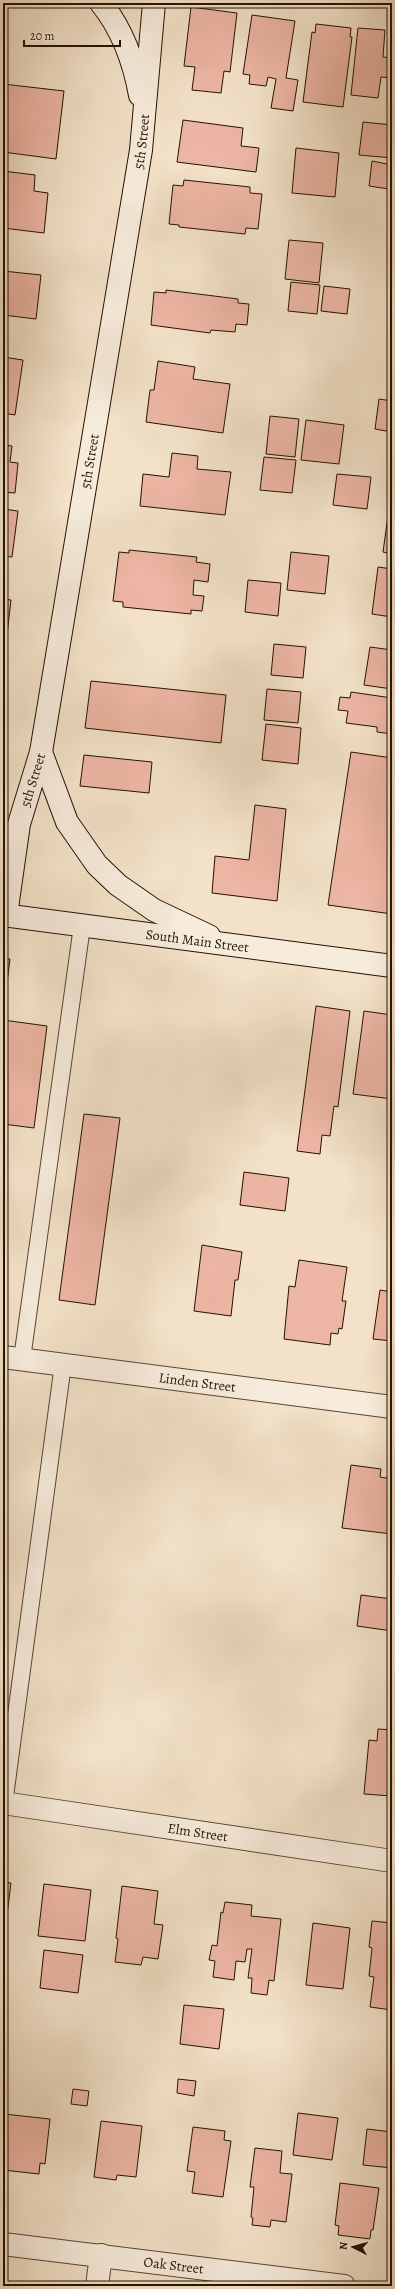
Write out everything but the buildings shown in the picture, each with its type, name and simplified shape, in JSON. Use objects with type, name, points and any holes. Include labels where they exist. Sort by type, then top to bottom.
[{"type":"main road","points":[[101,3],[120,32],[137,78],[143,117],[142,150]]},
{"type":"main road","name":"5th Street","points":[[5,915],[19,824],[41,752],[142,150],[154,3]]},
{"type":"main road","points":[[41,752],[67,822],[98,865],[118,885],[154,910],[228,946]]},
{"type":"main road","name":"South Main Street","points":[[5,915],[228,946],[392,966]]},
{"type":"main road","name":"Linden Street","points":[[13,1358],[392,1407]]},
{"type":"main road","name":"Elm Street","points":[[3,1804],[392,1861]]},
{"type":"main road","name":"Oak Street","points":[[3,2244],[344,2286]]},
{"type":"main road","points":[[97,2286],[101,2255]]},
{"type":"lane","points":[[13,1358],[82,926]]},
{"type":"lane","points":[[3,1804],[63,1364]]},
{"type":"path","points":[[3,2285],[11,2286]]}]
